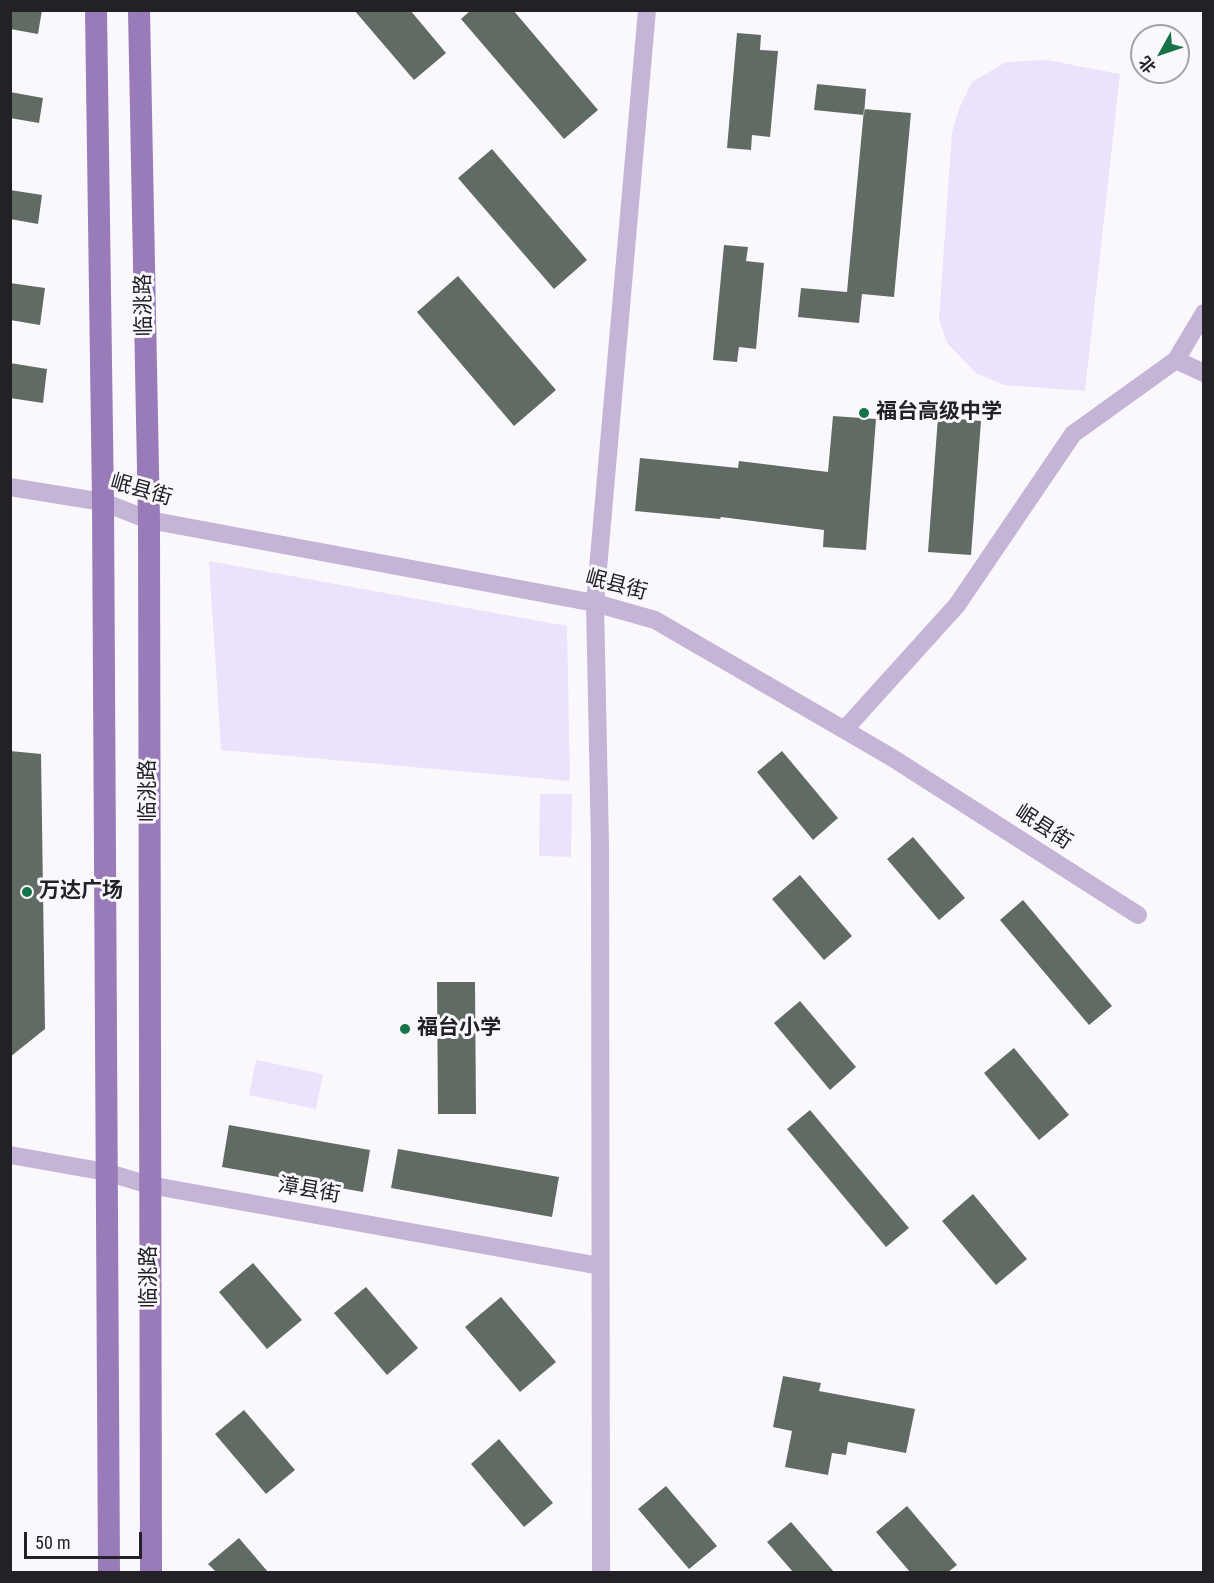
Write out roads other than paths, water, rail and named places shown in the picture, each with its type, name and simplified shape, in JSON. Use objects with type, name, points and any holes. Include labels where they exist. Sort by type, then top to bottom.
[{"type":"main road","name":"临洮路","points":[[96,10],[103,502],[109,1572]]},
{"type":"main road","name":"临洮路","points":[[139,10],[149,520],[151,1572]]},
{"type":"street","points":[[601,1572],[600,845],[595,603],[648,10]]},
{"type":"street","points":[[844,729],[957,605],[1073,434],[1176,360],[1203,313]]},
{"type":"street","points":[[1176,360],[1203,373]]},
{"type":"street","name":"岷县街","points":[[10,486],[103,502],[149,520],[595,603],[655,620],[844,729],[1138,915]]},
{"type":"street","name":"漳县街","points":[[10,1155],[106,1172],[149,1185],[600,1266]]},
{"type":"place","name":"福台高级中学","points":[[864,413]]},
{"type":"place","name":"万达广场","points":[[27,892]]},
{"type":"place","name":"福台小学","points":[[405,1029]]}]
